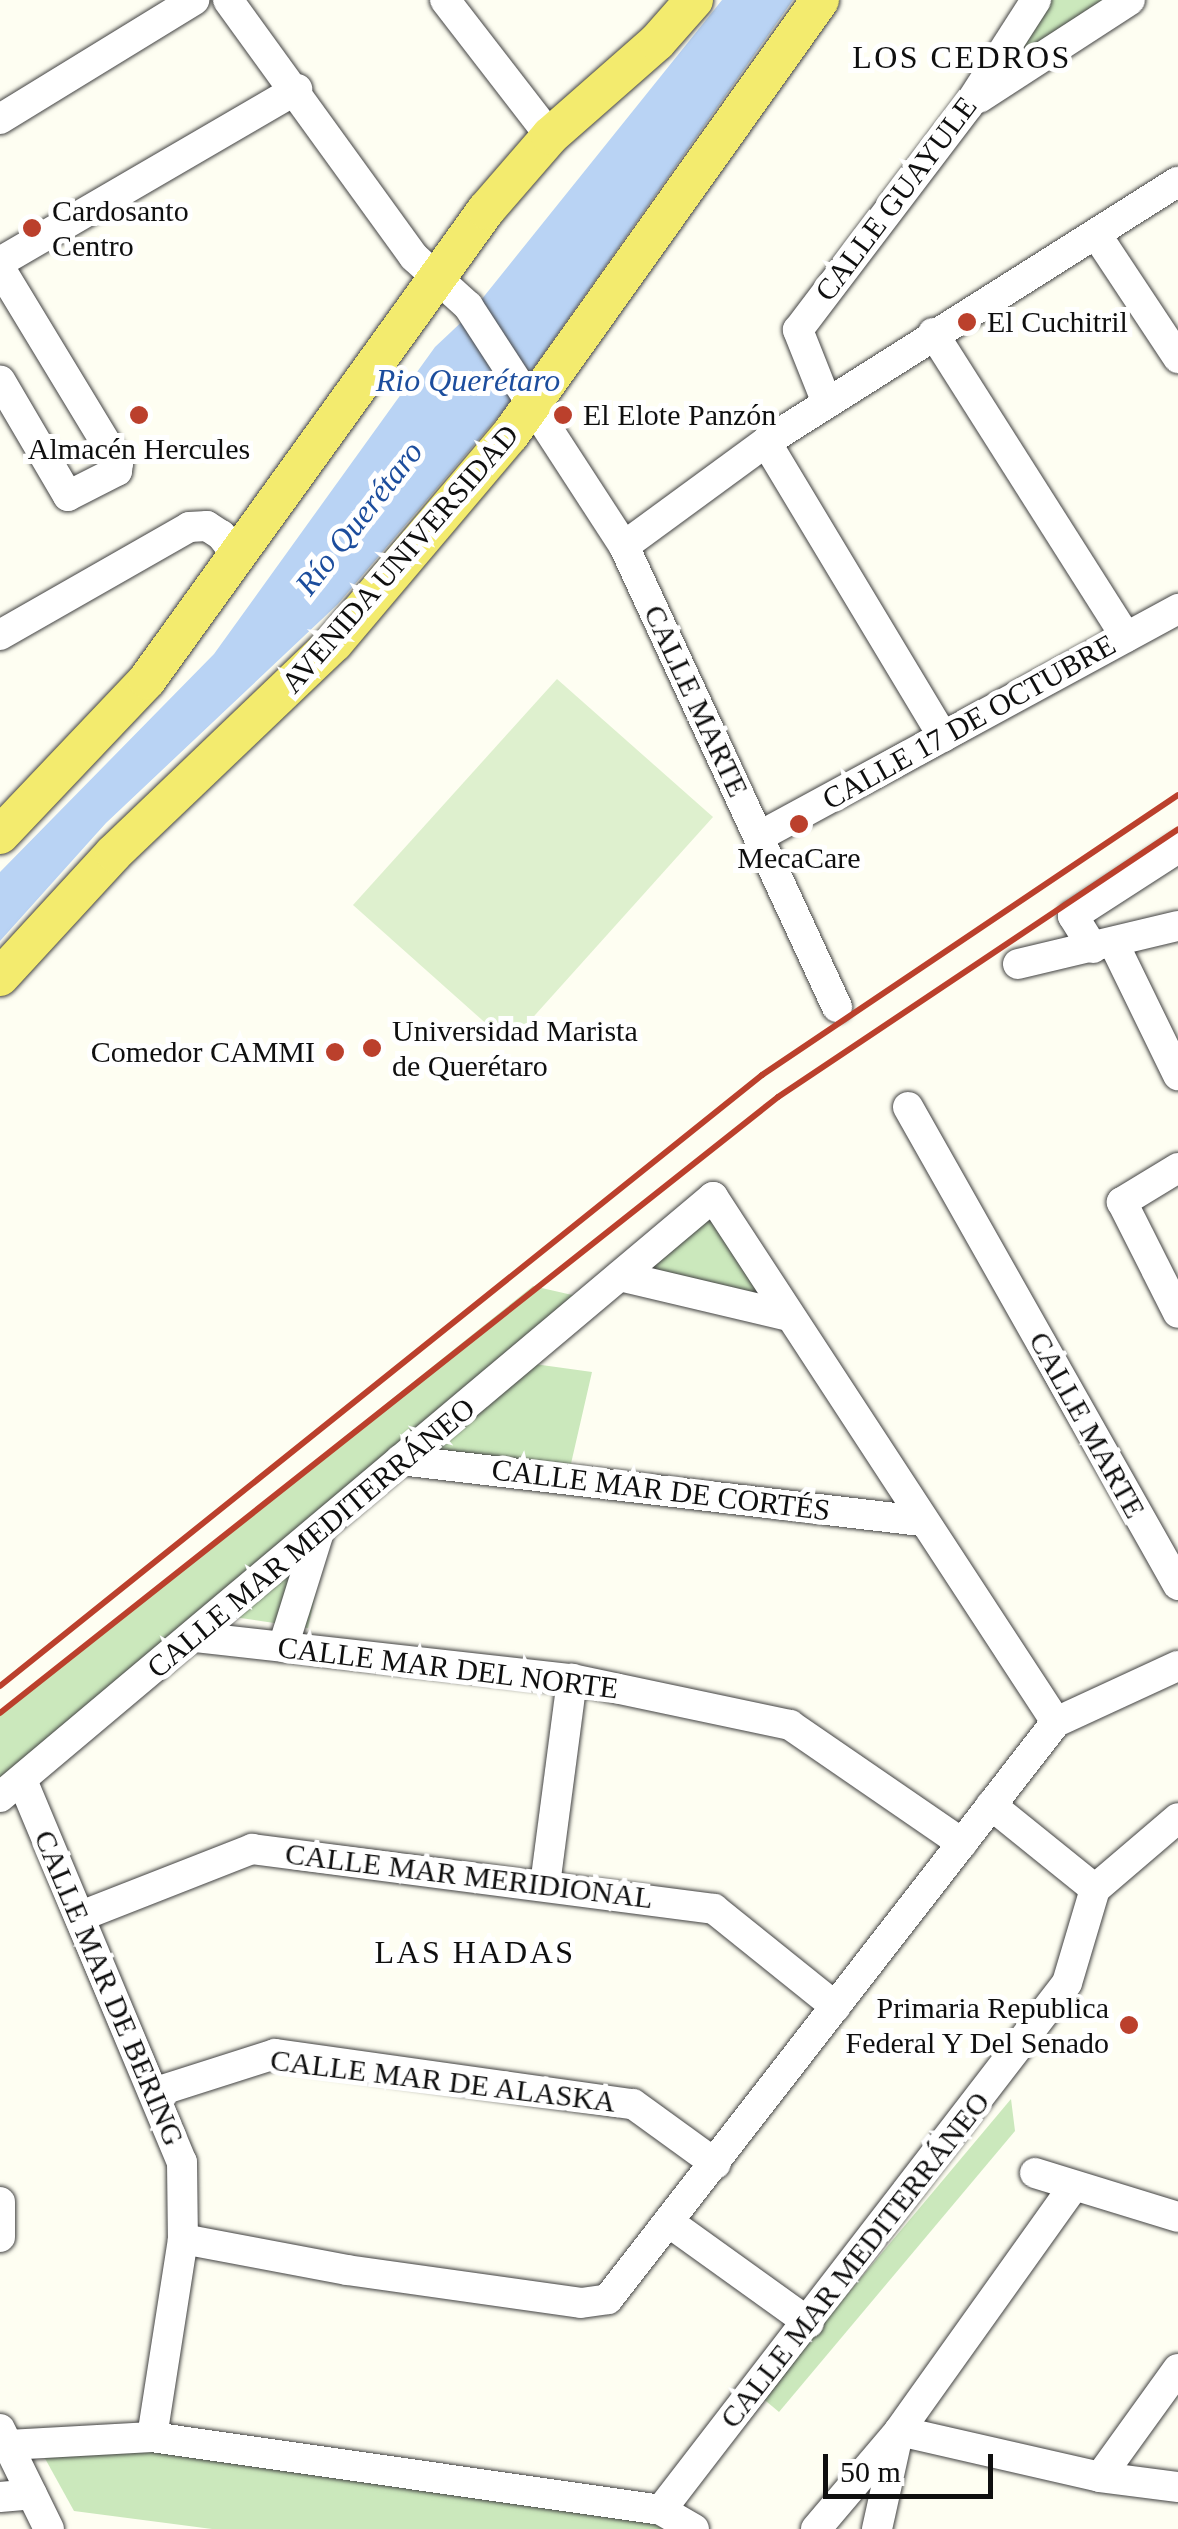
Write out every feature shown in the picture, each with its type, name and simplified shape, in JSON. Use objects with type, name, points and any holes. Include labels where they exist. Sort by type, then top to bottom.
[{"type":"main road","points":[[0,834],[148,680],[435,281],[550,136],[657,42],[694,0]]},
{"type":"main road","name":"AVENIDA UNIVERSIDAD","points":[[0,977],[114,853],[334,643],[529,397],[820,0]]},
{"type":"street","points":[[0,120],[194,0]]},
{"type":"street","name":"CALLE MARTE","points":[[228,0],[298,89],[435,281],[468,306],[624,546],[837,1007]]},
{"type":"street","name":"CALLE GUAYULE","points":[[828,403],[798,330],[968,106],[1036,0]]},
{"type":"street","points":[[968,106],[1130,0]]},
{"type":"street","points":[[447,1],[550,136]]},
{"type":"street","points":[[0,380],[68,496],[116,471],[118,462],[11,312],[0,265],[298,89]]},
{"type":"street","points":[[624,546],[766,442],[933,333],[1178,182]]},
{"type":"street","points":[[1096,234],[1178,358]]},
{"type":"street","points":[[933,333],[1126,637]]},
{"type":"street","points":[[766,442],[943,736]]},
{"type":"street","points":[[0,635],[189,527],[222,534],[238,558]]},
{"type":"street","name":"CALLE 17 DE OCTUBRE","points":[[760,836],[1178,608]]},
{"type":"street","points":[[1178,848],[1073,916],[1104,946],[1178,1075]]},
{"type":"street","points":[[1018,964],[1178,926]]},
{"type":"street","name":"CALLE MARTE","points":[[908,1107],[1178,1586]]},
{"type":"street","points":[[1178,1168],[1122,1202],[1178,1313]]},
{"type":"street","name":"CALLE MAR MEDITERRÁNEO","points":[[11,1788],[195,1637],[320,1526],[713,1196],[785,1315],[1056,1722]]},
{"type":"street","points":[[620,1276],[785,1315]]},
{"type":"street","name":"CALLE MAR DE CORTÉS","points":[[400,1460],[921,1521]]},
{"type":"street","points":[[282,1647],[320,1526]]},
{"type":"street","name":"CALLE MAR DEL NORTE","points":[[195,1637],[572,1679],[790,1725],[962,1843]]},
{"type":"street","points":[[184,2238],[581,2303],[608,2299],[1056,1722],[1178,1666]]},
{"type":"street","points":[[545,1884],[572,1679]]},
{"type":"street","name":"CALLE MAR DE BERING","points":[[11,1788],[80,1916],[182,2162],[184,2238],[152,2438]]},
{"type":"street","points":[[991,1805],[1095,1889],[1178,1818]]},
{"type":"street","name":"CALLE MAR MERIDIONAL","points":[[80,1916],[252,1849],[545,1884],[714,1908],[836,2007]]},
{"type":"street","name":"CALLE MAR MEDITERRÁNEO","points":[[661,2510],[809,2323],[1066,1983],[1095,1889]]},
{"type":"street","name":"CALLE MAR DE ALASKA","points":[[156,2092],[275,2054],[633,2104],[716,2164]]},
{"type":"street","points":[[1035,2173],[1178,2217]]},
{"type":"street","points":[[816,2529],[899,2431],[1072,2187]]},
{"type":"street","points":[[0,2202],[0,2237]]},
{"type":"street","points":[[670,2223],[809,2323]]},
{"type":"street","points":[[1100,2477],[1178,2369]]},
{"type":"street","points":[[899,2431],[1100,2477],[1178,2488]]},
{"type":"street","points":[[878,2529],[899,2431]]},
{"type":"street","points":[[49,2529],[4,2437],[152,2438],[661,2510],[694,2529]]},
{"type":"street","points":[[0,2497],[32,2494]]},
{"type":"green space","points":[[1040,0],[1118,0],[980,94]]},
{"type":"green space","points":[[557,679],[713,817],[509,1044],[353,905]]},
{"type":"green space","points":[[711,1199],[779,1313],[621,1276]]},
{"type":"green space","points":[[533,1286],[594,1300],[520,1362],[592,1372],[570,1468],[416,1447],[0,1797],[0,1713]]},
{"type":"green space","points":[[331,1524],[308,1628],[227,1616]]},
{"type":"green space","points":[[1011,2099],[1015,2131],[779,2412],[761,2397]]},
{"type":"green space","points":[[150,2447],[654,2515],[677,2529],[212,2529],[74,2511],[42,2453]]},
{"type":"water","name":"Rio Querétaro","points":[[722,0],[793,0],[503,411],[338,604],[106,823],[0,941],[0,872],[214,654],[435,347],[469,315]]},
{"type":"railway","points":[[0,1686],[762,1075],[1178,795]]},
{"type":"railway","points":[[0,1713],[778,1097],[1178,829]]},
{"type":"place","name":"Cardosanto Centro","points":[[32,228]]},
{"type":"place","name":"El Cuchitril","points":[[967,322]]},
{"type":"place","name":"Almacén Hercules","points":[[139,415]]},
{"type":"place","name":"El Elote Panzón","points":[[563,415]]},
{"type":"place","name":"MecaCare","points":[[799,824]]},
{"type":"place","name":"Universidad Marista de Querétaro","points":[[372,1048]]},
{"type":"place","name":"Comedor CAMMI","points":[[335,1052]]},
{"type":"place","name":"Primaria Republica Federal Y Del Senado","points":[[1129,2025]]},
{"type":"district","name":"LOS CEDROS","points":[[962,57]]},
{"type":"district","name":"LAS HADAS","points":[[475,1952]]},
{"type":"water label","name":"Río Querétaro","points":[[359,518]]}]
